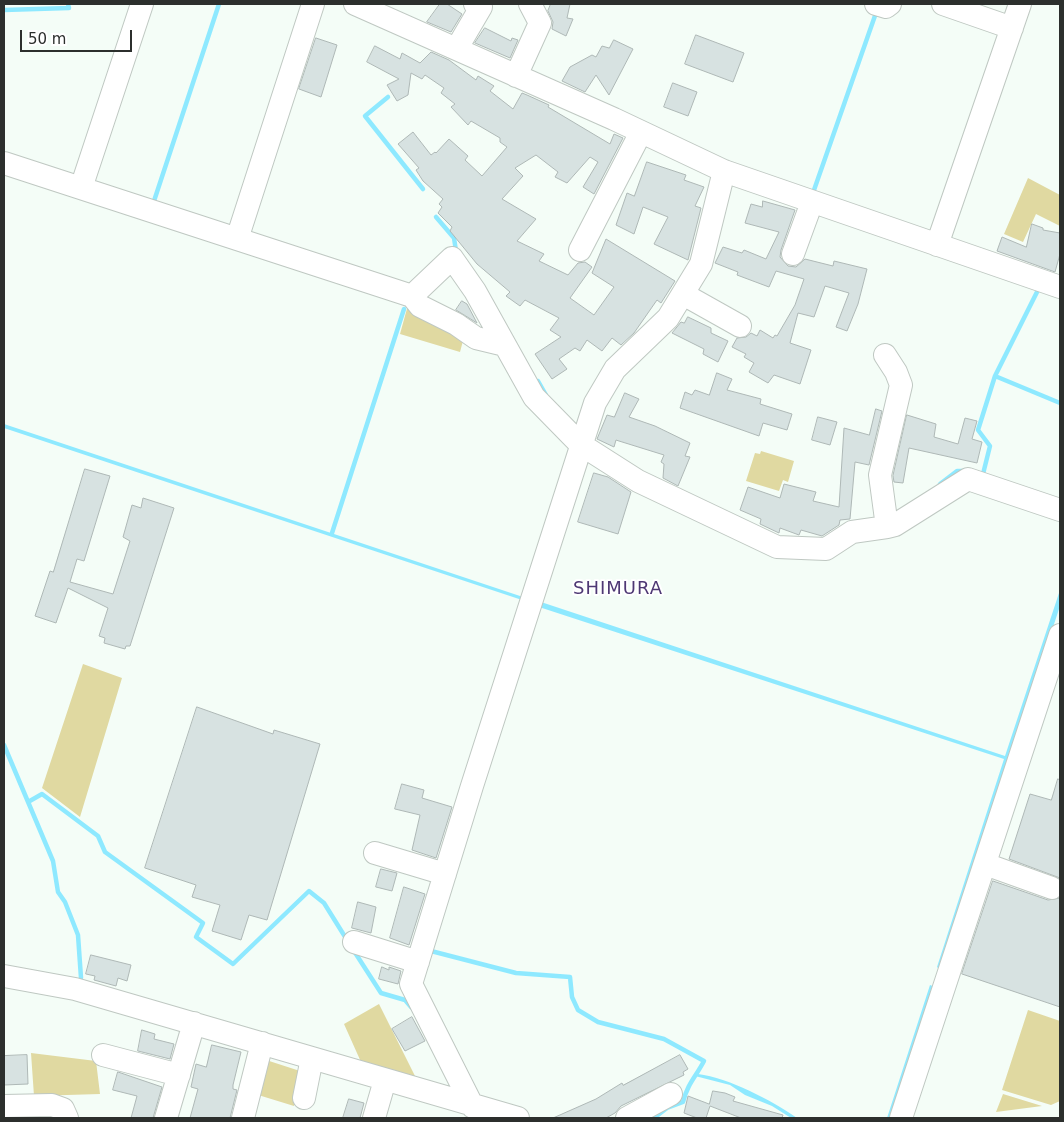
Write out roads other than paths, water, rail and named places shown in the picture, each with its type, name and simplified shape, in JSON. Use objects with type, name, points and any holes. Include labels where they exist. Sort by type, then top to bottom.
[{"type":"street","points":[[81,188],[142,4]]},
{"type":"street","points":[[237,239],[313,4]]},
{"type":"street","points":[[355,4],[456,48],[724,171],[1060,287]]},
{"type":"street","points":[[456,48],[481,7],[475,4]]},
{"type":"street","points":[[516,76],[540,23],[530,4]]},
{"type":"street","points":[[876,4],[886,7],[890,4]]},
{"type":"street","points":[[943,4],[1012,28]]},
{"type":"street","points":[[937,245],[1020,4]]},
{"type":"street","points":[[580,250],[640,132]]},
{"type":"street","points":[[4,162],[412,296],[420,306],[456,324],[476,338],[506,345]]},
{"type":"street","points":[[474,1107],[411,984],[580,444],[595,403],[614,369],[658,330],[701,264],[724,171]]},
{"type":"street","points":[[794,254],[812,202]]},
{"type":"street","points":[[412,296],[452,258],[475,291],[534,397],[580,444],[638,481],[777,548],[826,549],[852,532],[895,525],[968,479],[1060,510]]},
{"type":"street","points":[[683,294],[740,326]]},
{"type":"street","points":[[885,354],[896,372],[901,385],[880,475],[887,527]]},
{"type":"street","points":[[901,1118],[1060,635]]},
{"type":"street","points":[[375,854],[445,874]]},
{"type":"street","points":[[985,864],[1052,888]]},
{"type":"street","points":[[354,942],[418,962]]},
{"type":"street","points":[[4,976],[76,989],[474,1107],[518,1118]]},
{"type":"street","points":[[166,1118],[194,1023]]},
{"type":"street","points":[[243,1118],[262,1043]]},
{"type":"street","points":[[103,1055],[178,1075]]},
{"type":"street","points":[[304,1098],[312,1058]]},
{"type":"street","points":[[374,1118],[385,1080]]},
{"type":"street","points":[[627,1118],[671,1094]]},
{"type":"street","points":[[4,1106],[52,1105],[63,1109],[67,1118]]},
{"type":"water","points":[[4,424],[525,598],[522,600],[4,428]]},
{"type":"water","points":[[1060,590],[1060,606],[941,967],[938,968],[1004,759],[539,607],[541,602],[1005,756]]},
{"type":"water","points":[[930,985],[935,987],[892,1118],[887,1118]]},
{"type":"water","points":[[698,1074],[736,1085],[775,1104],[797,1118],[791,1118],[772,1106],[745,1095],[730,1085],[695,1076]]},
{"type":"waterway","points":[[4,10],[69,8],[68,4]]},
{"type":"waterway","points":[[154,201],[219,4]]},
{"type":"waterway","points":[[814,190],[877,10]]},
{"type":"waterway","points":[[388,97],[365,116],[423,189]]},
{"type":"waterway","points":[[436,217],[454,238],[456,251]]},
{"type":"waterway","points":[[983,474],[990,446],[978,430],[995,376],[1038,290]]},
{"type":"waterway","points":[[332,533],[404,309]]},
{"type":"waterway","points":[[995,376],[1060,403]]},
{"type":"waterway","points":[[538,381],[546,395]]},
{"type":"waterway","points":[[940,484],[957,471],[964,471]]},
{"type":"waterway","points":[[4,745],[53,861],[58,892],[65,902],[78,935],[81,978]]},
{"type":"waterway","points":[[28,802],[42,794],[98,836],[105,852],[203,923],[196,937],[233,964],[309,891],[324,903],[347,940]]},
{"type":"waterway","points":[[354,951],[381,993],[405,1000],[411,1007]]},
{"type":"waterway","points":[[431,951],[516,973],[570,977],[572,997],[578,1010],[598,1022],[664,1039],[704,1061],[689,1085],[683,1102],[667,1108],[654,1118]]},
{"type":"district","name":"SHIMURA","points":[[618,589]]}]
